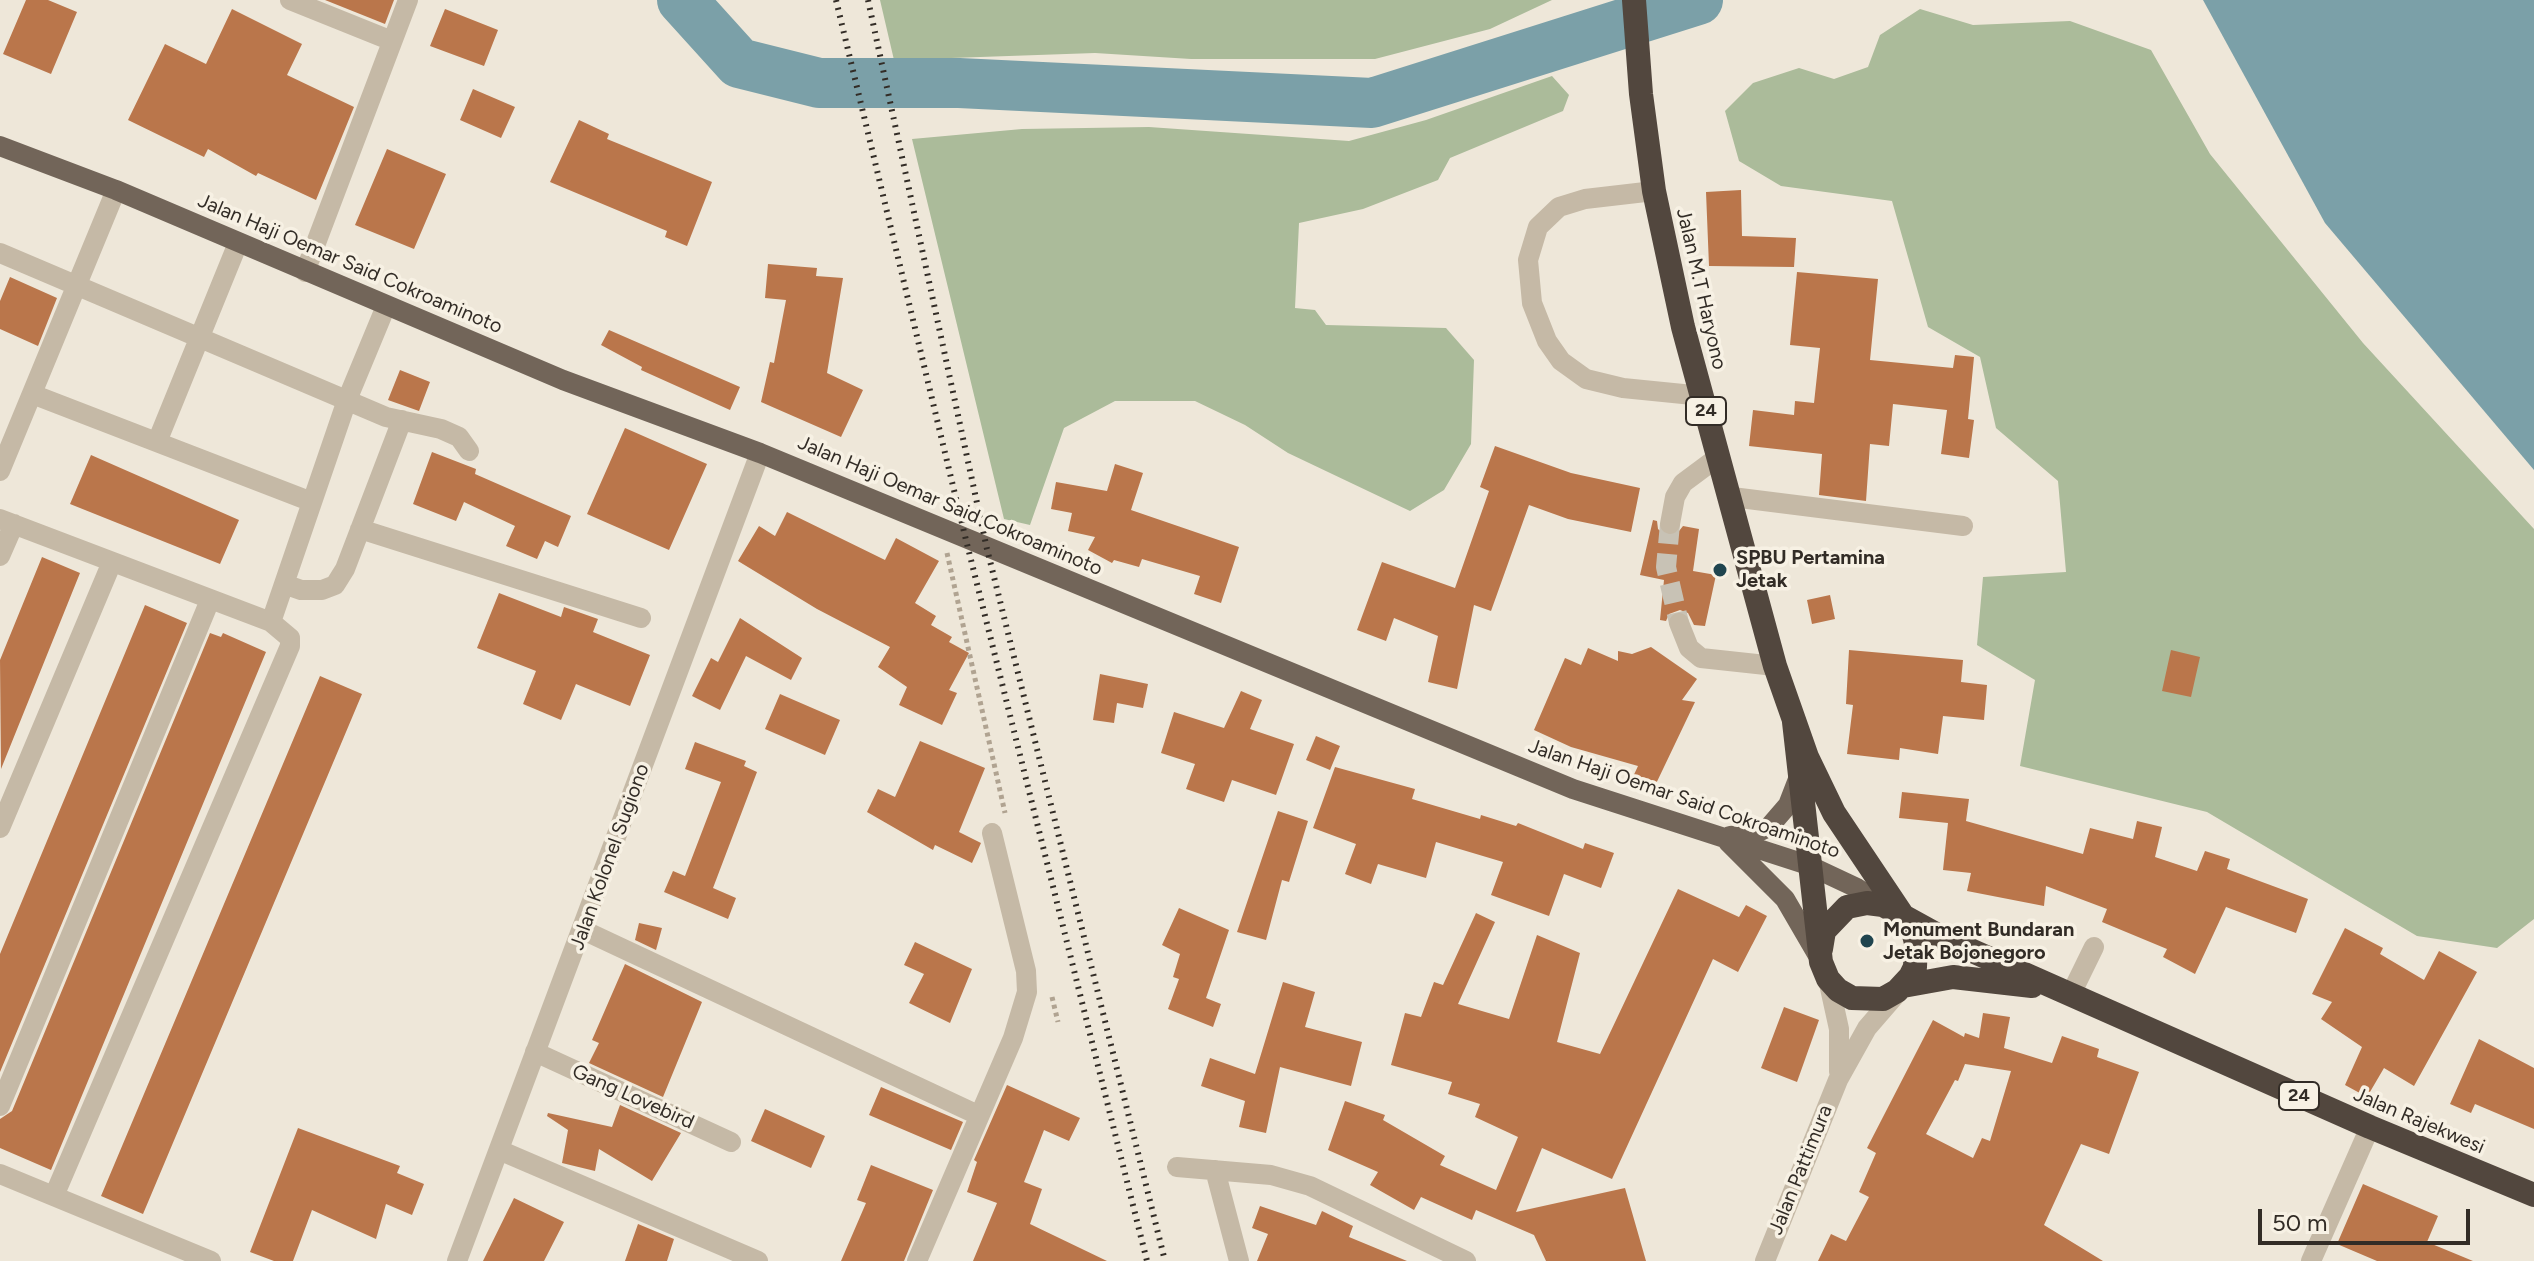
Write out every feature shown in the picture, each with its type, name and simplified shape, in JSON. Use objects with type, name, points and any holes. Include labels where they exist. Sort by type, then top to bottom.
[{"type":"highway","name":"Jalan M.T Haryono","points":[[1634,0],[1641,94],[1654,191],[1683,327],[1732,497],[1775,666],[1794,722]]},
{"type":"highway","name":"24","points":[[1794,722],[1808,865],[1824,970],[1852,998],[1867,1001],[1883,999],[1903,986],[1926,980],[1973,977],[2069,993]]},
{"type":"highway","name":"24","points":[[1794,722],[1834,813],[1891,909],[1943,938],[2069,993]]},
{"type":"highway","points":[[1824,970],[1820,944],[1832,919],[1847,907],[1867,903],[1891,909],[1913,931],[1915,967],[1903,986]]},
{"type":"highway","name":"Jalan Rajekwesi","points":[[2069,993],[2370,1127],[2534,1195]]},
{"type":"main road","name":"Jalan Haji Oemar Said Cokroaminoto","points":[[0,146],[116,190],[563,380],[760,453],[1573,789],[1808,865],[1849,884],[1891,909]]},
{"type":"main road","points":[[1722,837],[1754,834],[1769,827],[1788,805],[1800,774]]},
{"type":"main road","points":[[1722,837],[1785,899],[1824,970]]},
{"type":"street","points":[[290,0],[392,41]]},
{"type":"street","points":[[305,272],[408,0]]},
{"type":"street","points":[[0,471],[116,190]]},
{"type":"street","points":[[1654,191],[1585,199],[1559,207],[1538,227],[1528,260],[1532,303],[1547,341],[1561,361],[1586,379],[1623,388],[1703,396]]},
{"type":"street","points":[[157,442],[238,243]]},
{"type":"street","points":[[0,253],[347,400],[402,420],[441,429],[459,437],[469,451]]},
{"type":"street","points":[[271,622],[347,400],[386,306]]},
{"type":"street","points":[[32,394],[312,502]]},
{"type":"street","points":[[284,584],[301,590],[322,590],[335,585],[402,420]]},
{"type":"street","name":"Jalan Kolonel Sugiono","points":[[457,1261],[760,453]]},
{"type":"street","points":[[1670,524],[1675,497],[1683,483],[1718,457]]},
{"type":"street","points":[[1732,497],[1963,526]]},
{"type":"street","points":[[0,556],[7,521],[271,622],[287,633],[290,646],[54,1196]]},
{"type":"street","points":[[360,529],[641,618]]},
{"type":"street","points":[[0,828],[112,562]]},
{"type":"street","points":[[0,1106],[210,600]]},
{"type":"street","points":[[1679,623],[1689,648],[1701,658],[1775,666]]},
{"type":"street","points":[[917,1261],[1013,1038],[1027,992],[1026,971],[992,833]]},
{"type":"street","points":[[583,930],[978,1115]]},
{"type":"street","points":[[2069,993],[2094,947]]},
{"type":"street","points":[[1824,970],[1839,1029],[1838,1080]]},
{"type":"street","points":[[1838,1080],[1867,1028],[1903,986]]},
{"type":"street","name":"Gang Lovebird","points":[[535,1052],[731,1142]]},
{"type":"street","name":"Jalan Pattimura","points":[[1765,1261],[1838,1080]]},
{"type":"street","points":[[2311,1261],[2370,1127]]},
{"type":"street","points":[[499,1150],[758,1261]]},
{"type":"street","points":[[1177,1167],[1271,1175],[1310,1186],[1466,1261]]},
{"type":"street","points":[[1215,1170],[1239,1261]]},
{"type":"street","points":[[0,1174],[211,1261]]},
{"type":"path","points":[[941,529],[1006,815]]},
{"type":"path","points":[[1050,992],[1058,1022]]},
{"type":"green space","points":[[880,0],[1552,0],[1490,29],[1375,59],[1191,59],[1095,53],[894,60]]},
{"type":"green space","points":[[1920,9],[1973,25],[2070,21],[2151,50],[2210,154],[2363,343],[2534,529],[2534,919],[2497,948],[2417,936],[2207,812],[2020,766],[2035,680],[1977,645],[1983,577],[2066,572],[2058,481],[1996,428],[1980,357],[1928,327],[1892,201],[1781,186],[1739,161],[1725,111],[1753,83],[1799,68],[1834,79],[1868,67],[1880,35]]},
{"type":"green space","points":[[1552,76],[1569,95],[1563,111],[1450,158],[1438,180],[1363,209],[1299,223],[1295,308],[1315,310],[1326,325],[1446,328],[1474,360],[1471,444],[1444,490],[1410,511],[1288,453],[1245,425],[1195,401],[1115,401],[1064,428],[1030,525],[1004,519],[912,139],[1022,129],[1149,127],[1349,141],[1426,120]]},
{"type":"water","points":[[2203,0],[2534,0],[2534,470],[2325,223]]},
{"type":"building","points":[[26,0],[48,0],[77,12],[51,74],[3,54]]},
{"type":"building","points":[[325,0],[394,0],[385,24]]},
{"type":"building","points":[[232,9],[302,44],[287,75],[354,107],[316,200],[258,173],[256,176],[208,149],[204,157],[128,120],[165,44],[206,64]]},
{"type":"building","points":[[445,9],[498,30],[484,66],[430,46]]},
{"type":"building","points":[[473,89],[515,107],[501,138],[460,120]]},
{"type":"building","points":[[579,120],[609,134],[607,139],[712,182],[687,246],[665,237],[667,231],[550,182]]},
{"type":"building","points":[[387,149],[446,174],[414,249],[355,225]]},
{"type":"building","points":[[1741,190],[1742,236],[1796,238],[1794,267],[1709,266],[1706,192]]},
{"type":"building","points":[[768,264],[817,268],[816,276],[843,278],[827,373],[863,390],[841,437],[761,402],[770,362],[774,363],[786,300],[765,298]]},
{"type":"building","points":[[1797,272],[1878,279],[1870,360],[1953,368],[1955,355],[1974,357],[1968,419],[1974,420],[1969,458],[1941,454],[1947,410],[1893,404],[1889,446],[1870,444],[1866,501],[1819,495],[1822,454],[1749,446],[1753,410],[1794,415],[1795,401],[1814,403],[1820,348],[1790,345]]},
{"type":"building","points":[[10,277],[57,298],[38,346],[0,329],[0,301]]},
{"type":"building","points":[[609,330],[740,387],[730,410],[641,370],[642,367],[601,345]]},
{"type":"building","points":[[400,370],[430,382],[419,411],[388,400]]},
{"type":"building","points":[[625,428],[707,464],[669,550],[587,514]]},
{"type":"building","points":[[1495,446],[1571,473],[1640,488],[1631,532],[1568,519],[1529,505],[1491,611],[1474,605],[1457,689],[1428,682],[1438,636],[1394,618],[1386,641],[1357,630],[1382,562],[1455,588],[1489,491],[1480,487]]},
{"type":"building","points":[[432,452],[476,469],[475,474],[571,516],[558,547],[545,541],[537,559],[506,546],[515,526],[464,502],[456,521],[413,504]]},
{"type":"building","points":[[91,455],[239,520],[220,564],[70,504]]},
{"type":"building","points":[[1115,464],[1143,473],[1131,510],[1239,547],[1221,603],[1194,594],[1200,576],[1142,559],[1139,567],[1114,560],[1112,563],[1088,550],[1095,537],[1068,531],[1072,513],[1051,509],[1056,482],[1107,491]]},
{"type":"building","points":[[787,512],[885,560],[896,538],[939,561],[915,603],[936,616],[931,625],[952,637],[949,642],[969,653],[949,690],[957,693],[942,725],[899,705],[907,687],[878,667],[890,647],[817,609],[738,561],[759,526],[775,536]]},
{"type":"building","points":[[1653,520],[1657,521],[1658,529],[1667,537],[1675,536],[1683,526],[1699,529],[1693,571],[1716,575],[1705,626],[1694,625],[1688,613],[1680,610],[1669,614],[1666,621],[1660,620],[1664,580],[1640,575]]},
{"type":"building","points":[[42,557],[80,573],[1,769],[0,660]]},
{"type":"building","points":[[499,593],[561,617],[564,607],[598,619],[593,632],[650,655],[630,706],[576,684],[561,720],[523,704],[536,671],[477,648]]},
{"type":"building","points":[[1830,595],[1835,619],[1812,624],[1807,600]]},
{"type":"building","points":[[145,605],[187,623],[0,1072],[0,954]]},
{"type":"building","points":[[740,618],[802,658],[791,680],[746,656],[720,710],[692,696],[711,658],[718,662]]},
{"type":"building","points":[[210,633],[221,637],[223,633],[266,652],[51,1170],[0,1148],[0,1119],[12,1111]]},
{"type":"building","points":[[1651,647],[1697,679],[1682,700],[1695,702],[1653,790],[1631,781],[1638,766],[1571,747],[1534,730],[1565,658],[1581,665],[1588,648],[1618,661],[1618,651],[1632,654]]},
{"type":"building","points":[[1849,650],[1963,660],[1961,682],[1987,685],[1984,720],[1943,716],[1938,754],[1900,748],[1899,760],[1847,754],[1853,705],[1846,704]]},
{"type":"building","points":[[2171,650],[2200,657],[2191,697],[2162,691]]},
{"type":"building","points":[[1100,674],[1148,684],[1143,708],[1117,703],[1114,723],[1093,720]]},
{"type":"building","points":[[320,676],[362,694],[143,1214],[101,1196]]},
{"type":"building","points":[[1241,691],[1262,700],[1250,729],[1294,744],[1276,795],[1232,780],[1224,802],[1186,789],[1195,764],[1161,753],[1174,712],[1224,728]]},
{"type":"building","points":[[780,694],[840,720],[825,755],[765,729]]},
{"type":"building","points":[[1316,736],[1340,746],[1330,770],[1306,760]]},
{"type":"building","points":[[920,741],[985,768],[959,832],[981,843],[972,863],[935,845],[933,850],[867,812],[878,789],[895,797]]},
{"type":"building","points":[[695,742],[746,761],[744,766],[757,772],[713,888],[736,898],[728,919],[664,892],[673,871],[685,876],[721,782],[685,769]]},
{"type":"building","points":[[1335,767],[1415,789],[1412,799],[1480,819],[1481,815],[1516,826],[1518,823],[1583,849],[1585,843],[1614,853],[1601,888],[1564,874],[1549,916],[1491,895],[1503,862],[1436,842],[1426,878],[1378,864],[1371,884],[1345,874],[1356,844],[1313,828]]},
{"type":"building","points":[[1902,792],[1969,799],[1966,821],[2083,854],[2090,828],[2133,839],[2137,821],[2162,827],[2155,857],[2197,871],[2205,851],[2230,859],[2227,869],[2308,899],[2296,933],[2226,907],[2195,974],[2163,957],[2167,949],[2102,922],[2107,909],[2046,886],[2044,906],[1967,891],[1971,873],[1943,870],[1948,823],[1899,818]]},
{"type":"building","points":[[1278,811],[1308,821],[1289,882],[1282,880],[1266,940],[1237,932]]},
{"type":"building","points":[[1678,889],[1739,917],[1746,905],[1767,916],[1738,972],[1713,959],[1612,1179],[1542,1148],[1516,1212],[1625,1188],[1646,1261],[1546,1261],[1534,1235],[1476,1210],[1472,1220],[1421,1197],[1414,1210],[1370,1185],[1378,1172],[1328,1150],[1345,1101],[1385,1115],[1383,1120],[1445,1156],[1440,1165],[1496,1190],[1518,1137],[1475,1117],[1480,1104],[1448,1094],[1452,1082],[1391,1065],[1405,1013],[1421,1017],[1434,982],[1443,985],[1476,913],[1495,922],[1458,1004],[1509,1019],[1537,935],[1580,953],[1557,1042],[1600,1054]]},
{"type":"building","points":[[1179,908],[1229,930],[1206,998],[1221,1004],[1213,1027],[1168,1009],[1179,979],[1173,977],[1180,954],[1162,945]]},
{"type":"building","points":[[639,923],[662,928],[656,950],[635,940]]},
{"type":"building","points":[[2345,928],[2383,948],[2380,954],[2424,980],[2439,951],[2477,972],[2414,1086],[2384,1068],[2367,1097],[2345,1085],[2362,1047],[2321,1019],[2332,1002],[2312,994]]},
{"type":"building","points":[[915,942],[972,969],[950,1023],[909,1003],[924,974],[904,965]]},
{"type":"building","points":[[625,964],[702,1002],[663,1097],[589,1063],[599,1043],[592,1040]]},
{"type":"building","points":[[1283,982],[1315,992],[1305,1027],[1362,1042],[1351,1086],[1280,1067],[1266,1133],[1239,1127],[1245,1101],[1201,1086],[1210,1058],[1255,1074]]},
{"type":"building","points":[[1784,1007],[1819,1020],[1797,1082],[1761,1068]]},
{"type":"building","points":[[1983,1013],[2010,1017],[2004,1048],[2052,1063],[2062,1036],[2099,1049],[2097,1057],[2139,1072],[2109,1154],[2081,1144],[2044,1225],[2103,1261],[1818,1261],[1831,1234],[1846,1241],[1869,1197],[1859,1192],[1876,1153],[1867,1148],[1933,1020],[1964,1037],[1965,1033],[1979,1038]],"holes":[[[1965,1064],[2011,1071],[1990,1141],[1982,1138],[1973,1158],[1926,1134]]]},
{"type":"building","points":[[2479,1039],[2534,1068],[2534,1129],[2475,1104],[2471,1113],[2450,1104]]},
{"type":"building","points":[[1007,1085],[1080,1118],[1069,1141],[1044,1130],[1024,1182],[1042,1189],[1030,1224],[1107,1261],[973,1261],[997,1203],[967,1192],[977,1162],[974,1160]]},
{"type":"building","points":[[881,1087],[963,1122],[951,1150],[869,1115]]},
{"type":"building","points":[[620,1105],[681,1133],[652,1181],[599,1149],[595,1171],[562,1163],[568,1130],[547,1116],[548,1113],[612,1127]]},
{"type":"building","points":[[765,1109],[825,1136],[811,1168],[751,1141]]},
{"type":"building","points":[[298,1128],[400,1166],[397,1173],[424,1184],[412,1215],[386,1204],[376,1239],[312,1210],[293,1261],[274,1261],[250,1252]]},
{"type":"building","points":[[871,1165],[933,1190],[904,1261],[841,1261],[866,1203],[857,1200]]},
{"type":"building","points":[[2363,1184],[2438,1216],[2427,1242],[2473,1261],[2377,1261],[2337,1244]]},
{"type":"building","points":[[514,1198],[564,1222],[544,1261],[483,1261]]},
{"type":"building","points":[[1260,1206],[1316,1225],[1322,1211],[1353,1226],[1349,1237],[1407,1261],[1257,1261],[1268,1234],[1252,1228]]},
{"type":"building","points":[[638,1224],[674,1239],[667,1261],[625,1261]]},
{"type":"waterway","points":[[682,0],[739,63],[819,83],[959,83],[1372,103],[1698,0]]},
{"type":"tunnel","points":[[1670,524],[1666,567],[1679,623]]},
{"type":"railway","points":[[836,0],[966,540],[1147,1261]]},
{"type":"railway","points":[[868,0],[987,549],[1165,1261]]},
{"type":"place","name":"SPBU Pertamina Jetak","points":[[1720,570]]},
{"type":"place","name":"Monument Bundaran Jetak Bojonegoro","points":[[1867,941]]}]
